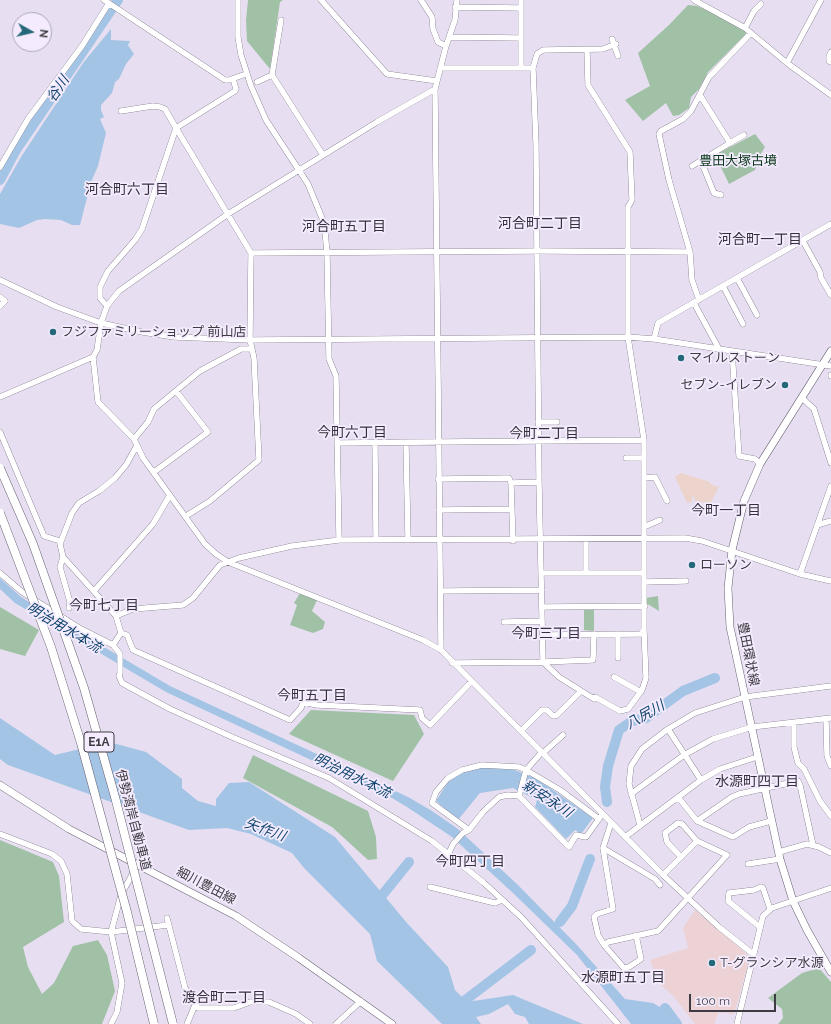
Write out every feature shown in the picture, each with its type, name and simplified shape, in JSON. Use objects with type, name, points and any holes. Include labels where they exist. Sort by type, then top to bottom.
[{"type":"highway","name":"伊勢湾岸自動車道","points":[[0,468],[33,544],[84,688],[115,796],[173,1024]]},
{"type":"highway","name":"E1A","points":[[0,513],[51,647],[79,736],[123,898],[154,1024]]},
{"type":"main road","name":"豊田環状線","points":[[831,351],[760,464],[744,501],[732,550],[728,588],[729,618],[779,856],[793,900],[813,944],[831,972]]},
{"type":"main road","name":"細川豊田線","points":[[0,785],[69,829],[236,916],[361,1001],[392,1024]]},
{"type":"street","points":[[238,0],[238,37],[246,74],[266,120],[308,184],[322,218],[327,253],[329,359],[336,376],[339,540]]},
{"type":"street","points":[[321,0],[387,74],[437,81]]},
{"type":"street","points":[[421,0],[432,18],[433,29],[438,42],[446,46]]},
{"type":"street","points":[[441,650],[438,479],[436,90],[440,68],[455,20],[455,6],[457,0]]},
{"type":"street","points":[[521,0],[521,68]]},
{"type":"street","points":[[695,0],[751,32],[787,63],[831,95]]},
{"type":"street","points":[[787,63],[821,0]]},
{"type":"street","points":[[0,167],[28,119],[82,46],[108,3],[225,80],[233,79],[246,74]]},
{"type":"street","points":[[745,28],[754,11],[761,4]]},
{"type":"street","points":[[455,6],[520,8]]},
{"type":"street","points":[[282,20],[272,75],[323,156]]},
{"type":"street","points":[[719,349],[697,301],[692,280],[690,252],[669,180],[659,134],[661,131],[683,119],[691,111],[709,76],[751,32]]},
{"type":"street","points":[[449,37],[520,38]]},
{"type":"street","points":[[587,50],[588,85],[630,152],[632,200],[628,207],[628,337],[644,440],[644,630],[646,678],[641,692],[628,709],[620,711],[581,691],[559,677],[543,662],[538,482],[537,251],[535,99],[533,68],[538,54],[543,50],[603,49],[613,43],[618,56]]},
{"type":"street","points":[[831,52],[829,56],[829,61],[831,62]]},
{"type":"street","points":[[440,68],[533,68]]},
{"type":"street","points":[[257,82],[272,75]]},
{"type":"street","points":[[107,306],[100,298],[100,287],[108,271],[135,240],[142,229],[176,128],[235,91],[236,89],[233,79]]},
{"type":"street","points":[[436,90],[377,122],[228,214],[119,291],[107,306],[101,323],[97,350],[93,357],[98,402],[134,439],[136,447],[205,544],[220,558],[423,640],[441,650],[471,682],[522,730],[601,816]]},
{"type":"street","points":[[700,95],[730,143]]},
{"type":"street","points":[[121,111],[153,106],[165,109],[251,253],[250,340],[254,358],[259,460],[210,501],[186,516]]},
{"type":"street","points":[[692,166],[744,135]]},
{"type":"street","points":[[700,161],[714,193],[721,195]]},
{"type":"street","points":[[654,338],[658,323],[831,224]]},
{"type":"street","points":[[803,240],[831,295]]},
{"type":"street","points":[[251,253],[436,253],[537,251],[690,252]]},
{"type":"street","points":[[737,278],[757,315]]},
{"type":"street","points":[[0,280],[57,307],[101,323],[174,337],[250,340],[537,336],[654,338],[831,366]]},
{"type":"street","points":[[723,286],[743,324]]},
{"type":"street","points":[[0,297],[5,301],[0,306]]},
{"type":"street","points":[[134,439],[148,422],[154,409],[200,371],[241,349],[252,349]]},
{"type":"street","points":[[732,351],[739,456],[755,459],[760,464]]},
{"type":"street","points":[[0,397],[93,357]]},
{"type":"street","points":[[154,472],[208,432],[176,391]]},
{"type":"street","points":[[802,398],[814,409],[831,463]]},
{"type":"street","points":[[538,422],[557,422]]},
{"type":"street","points":[[0,432],[44,536],[60,541]]},
{"type":"street","points":[[338,443],[644,440]]},
{"type":"street","points":[[375,443],[376,540]]},
{"type":"street","points":[[406,443],[408,540]]},
{"type":"street","points":[[69,608],[70,602],[60,567],[63,557],[60,541],[72,513],[79,503],[99,491],[115,478],[126,465],[136,447]]},
{"type":"street","points":[[626,458],[644,458]]},
{"type":"street","points":[[644,478],[655,477],[667,501]]},
{"type":"street","points":[[438,479],[509,478],[511,483],[513,540]]},
{"type":"street","points":[[511,483],[538,482]]},
{"type":"street","points":[[800,574],[831,486]]},
{"type":"street","points":[[94,591],[154,524],[170,495]]},
{"type":"street","points":[[439,510],[511,509]]},
{"type":"street","points":[[644,527],[660,520]]},
{"type":"street","points":[[817,525],[831,521]]},
{"type":"street","points":[[116,616],[133,609],[183,605],[193,598],[216,568],[228,562],[292,546],[339,540],[439,541],[685,538],[702,541],[732,550],[800,574],[831,581]]},
{"type":"street","points":[[586,539],[586,573]]},
{"type":"street","points":[[63,557],[116,616],[121,633]]},
{"type":"street","points":[[0,573],[22,592],[80,629],[113,645],[120,654],[119,676],[122,683],[135,691],[232,738],[329,778],[395,817],[449,853],[502,900],[549,946],[618,1024]]},
{"type":"street","points":[[541,573],[644,573]]},
{"type":"street","points":[[644,582],[686,581]]},
{"type":"street","points":[[441,591],[542,590]]},
{"type":"street","points":[[542,607],[645,606]]},
{"type":"street","points":[[504,622],[542,621]]},
{"type":"street","points":[[543,635],[641,634],[644,630]]},
{"type":"street","points":[[113,645],[121,633]]},
{"type":"street","points":[[121,633],[127,635],[133,650],[290,720],[301,708],[303,702],[317,705],[420,710],[422,718],[430,725],[471,682]]},
{"type":"street","points":[[452,663],[593,660],[594,634]]},
{"type":"street","points":[[618,634],[618,658]]},
{"type":"street","points":[[614,677],[641,692]]},
{"type":"street","points":[[640,824],[631,794],[629,777],[631,766],[642,749],[668,729],[695,713],[745,697],[831,686]]},
{"type":"street","points":[[522,730],[542,710],[547,710],[553,716],[557,715],[581,691]]},
{"type":"street","points":[[631,794],[684,755],[713,739],[752,727],[828,718],[827,756],[831,766]]},
{"type":"street","points":[[794,722],[794,747],[798,763],[804,769],[820,801],[831,816]]},
{"type":"street","points":[[668,729],[701,780]]},
{"type":"street","points":[[519,796],[526,770],[563,735]]},
{"type":"street","points":[[625,837],[640,824],[701,780],[720,769],[757,757]]},
{"type":"street","points":[[469,830],[432,803],[436,792],[448,778],[462,770],[482,765],[519,767],[526,770],[611,823],[687,898],[719,927],[753,954]]},
{"type":"street","points":[[697,821],[732,797],[764,788],[798,781],[813,845]]},
{"type":"street","points":[[449,853],[453,844],[463,833],[469,830],[483,812],[499,797],[508,795],[519,796],[569,847],[576,835],[586,837],[601,816]]},
{"type":"street","points":[[678,797],[697,821],[733,837],[749,827],[771,821]]},
{"type":"street","points":[[611,823],[603,848],[613,909],[597,914],[594,917],[598,935],[604,945],[624,968],[629,967],[641,959],[636,935]]},
{"type":"street","points":[[604,945],[608,942],[658,931],[727,855],[697,841],[682,824],[678,823],[665,833],[667,842],[681,857]]},
{"type":"street","points":[[0,834],[52,854],[60,861],[67,874],[72,921],[81,929],[111,932],[168,924]]},
{"type":"street","points":[[663,875],[697,841]]},
{"type":"street","points":[[748,864],[779,856],[797,846],[807,844],[813,845],[831,854]]},
{"type":"street","points":[[603,848],[656,880],[660,885]]},
{"type":"street","points":[[111,1024],[117,1012],[122,983],[111,932],[121,895],[138,864]]},
{"type":"street","points":[[430,887],[495,903],[502,900]]},
{"type":"street","points":[[760,927],[728,901],[729,893],[754,890],[761,887],[763,888],[770,909]]},
{"type":"street","points":[[737,1024],[763,916],[770,909],[831,888]]},
{"type":"street","points":[[167,918],[186,988],[198,1008],[234,1008],[250,1002],[269,1002],[296,1014],[310,1024]]},
{"type":"street","points":[[336,1024],[361,1001]]},
{"type":"street","points":[[187,1024],[195,1005]]},
{"type":"shaded area","points":[[681,473],[710,482],[710,484],[719,487],[710,504],[694,500],[694,496],[692,497],[692,502],[687,503],[675,477]]},
{"type":"shaded area","points":[[695,910],[747,954],[748,958],[748,965],[734,1014],[719,1012],[714,1024],[695,1024],[674,997],[658,982],[650,960],[688,948],[683,928]]},
{"type":"green space","points":[[248,0],[283,0],[280,2],[270,69],[247,41],[246,20]]},
{"type":"green space","points":[[688,5],[697,6],[745,28],[746,34],[708,72],[699,89],[691,97],[689,108],[679,115],[673,116],[666,103],[643,121],[625,100],[650,86],[638,53],[669,25]]},
{"type":"green space","name":"豊田大塚古墳","points":[[755,134],[765,147],[760,155],[755,170],[729,184],[715,155]]},
{"type":"green space","points":[[300,593],[317,600],[312,611],[325,622],[323,629],[313,633],[290,625],[297,605],[294,603]]},
{"type":"green space","points":[[658,596],[659,611],[646,603],[646,598]]},
{"type":"green space","points":[[0,607],[39,630],[25,656],[0,649]]},
{"type":"green space","points":[[584,610],[594,610],[594,631],[584,630]]},
{"type":"green space","points":[[311,710],[414,715],[424,734],[393,781],[289,734]]},
{"type":"green space","points":[[253,755],[368,811],[376,837],[377,859],[368,860],[332,827],[243,778]]},
{"type":"green space","points":[[0,840],[53,862],[59,876],[64,922],[23,947],[28,967],[42,994],[54,983],[73,946],[98,940],[107,955],[115,991],[102,1024],[0,1024]]},
{"type":"green space","points":[[819,968],[831,982],[831,1024],[778,1024],[783,1018],[782,1009],[768,998],[802,973]]},
{"type":"water","points":[[111,29],[111,40],[130,41],[128,45],[134,54],[126,64],[119,79],[115,82],[112,93],[101,105],[101,110],[104,117],[100,119],[106,133],[98,166],[91,182],[80,225],[72,225],[61,220],[45,219],[37,220],[19,228],[0,224],[0,194],[21,157],[83,63]]},
{"type":"water","name":"明治用水本流","points":[[0,578],[20,596],[33,605],[170,686],[410,798],[432,811],[458,829],[518,885],[576,944],[625,999],[653,1003],[660,1007],[674,1024],[631,1024],[577,955],[513,893],[452,837],[407,807],[392,798],[166,692],[15,603],[0,589]]},
{"type":"water","name":"矢作川","points":[[0,718],[55,755],[109,742],[146,752],[182,779],[182,788],[198,801],[216,806],[216,799],[229,783],[249,782],[335,837],[407,923],[448,967],[455,990],[467,1002],[513,995],[583,1024],[529,1024],[525,1017],[515,1014],[508,1004],[489,1014],[476,1017],[481,1024],[442,1024],[377,961],[370,934],[304,868],[292,853],[251,834],[227,828],[189,830],[8,765],[0,759]]},
{"type":"water","points":[[487,766],[515,770],[537,779],[593,818],[581,834],[575,830],[566,839],[535,807],[537,800],[513,788],[480,793],[458,820],[436,801],[448,782],[463,772]]},
{"type":"waterway","name":"谷川","points":[[0,180],[16,150],[118,0]]},
{"type":"waterway","name":"八尻川","points":[[607,802],[605,787],[608,766],[619,730],[632,721],[646,718],[683,691],[715,678]]},
{"type":"waterway","name":"八尻川","points":[[560,922],[572,906],[590,859]]},
{"type":"waterway","name":"新安永川","points":[[375,904],[409,862]]},
{"type":"waterway","name":"八尻川","points":[[455,1008],[531,950]]},
{"type":"waterway","points":[[665,1008],[677,1024]]},
{"type":"place","name":"フジファミリーショップ 前山店","points":[[53,332]]},
{"type":"place","name":"マイルストーン","points":[[681,358]]},
{"type":"place","name":"セブン-イレブン","points":[[785,385]]},
{"type":"place","name":"ローソン","points":[[692,565]]},
{"type":"place","name":"T-グランシア水源","points":[[712,963]]},
{"type":"district","name":"河合町六丁目","points":[[127,190]]},
{"type":"district","name":"河合町二丁目","points":[[540,224]]},
{"type":"district","name":"河合町五丁目","points":[[344,227]]},
{"type":"district","name":"河合町一丁目","points":[[760,240]]},
{"type":"district","name":"今町六丁目","points":[[352,433]]},
{"type":"district","name":"今町二丁目","points":[[544,434]]},
{"type":"district","name":"今町一丁目","points":[[726,511]]},
{"type":"district","name":"今町七丁目","points":[[104,606]]},
{"type":"district","name":"今町三丁目","points":[[546,634]]},
{"type":"district","name":"今町五丁目","points":[[312,696]]},
{"type":"district","name":"水源町四丁目","points":[[757,782]]},
{"type":"district","name":"今町四丁目","points":[[470,862]]},
{"type":"district","name":"水源町五丁目","points":[[623,978]]},
{"type":"district","name":"渡合町二丁目","points":[[224,998]]}]
